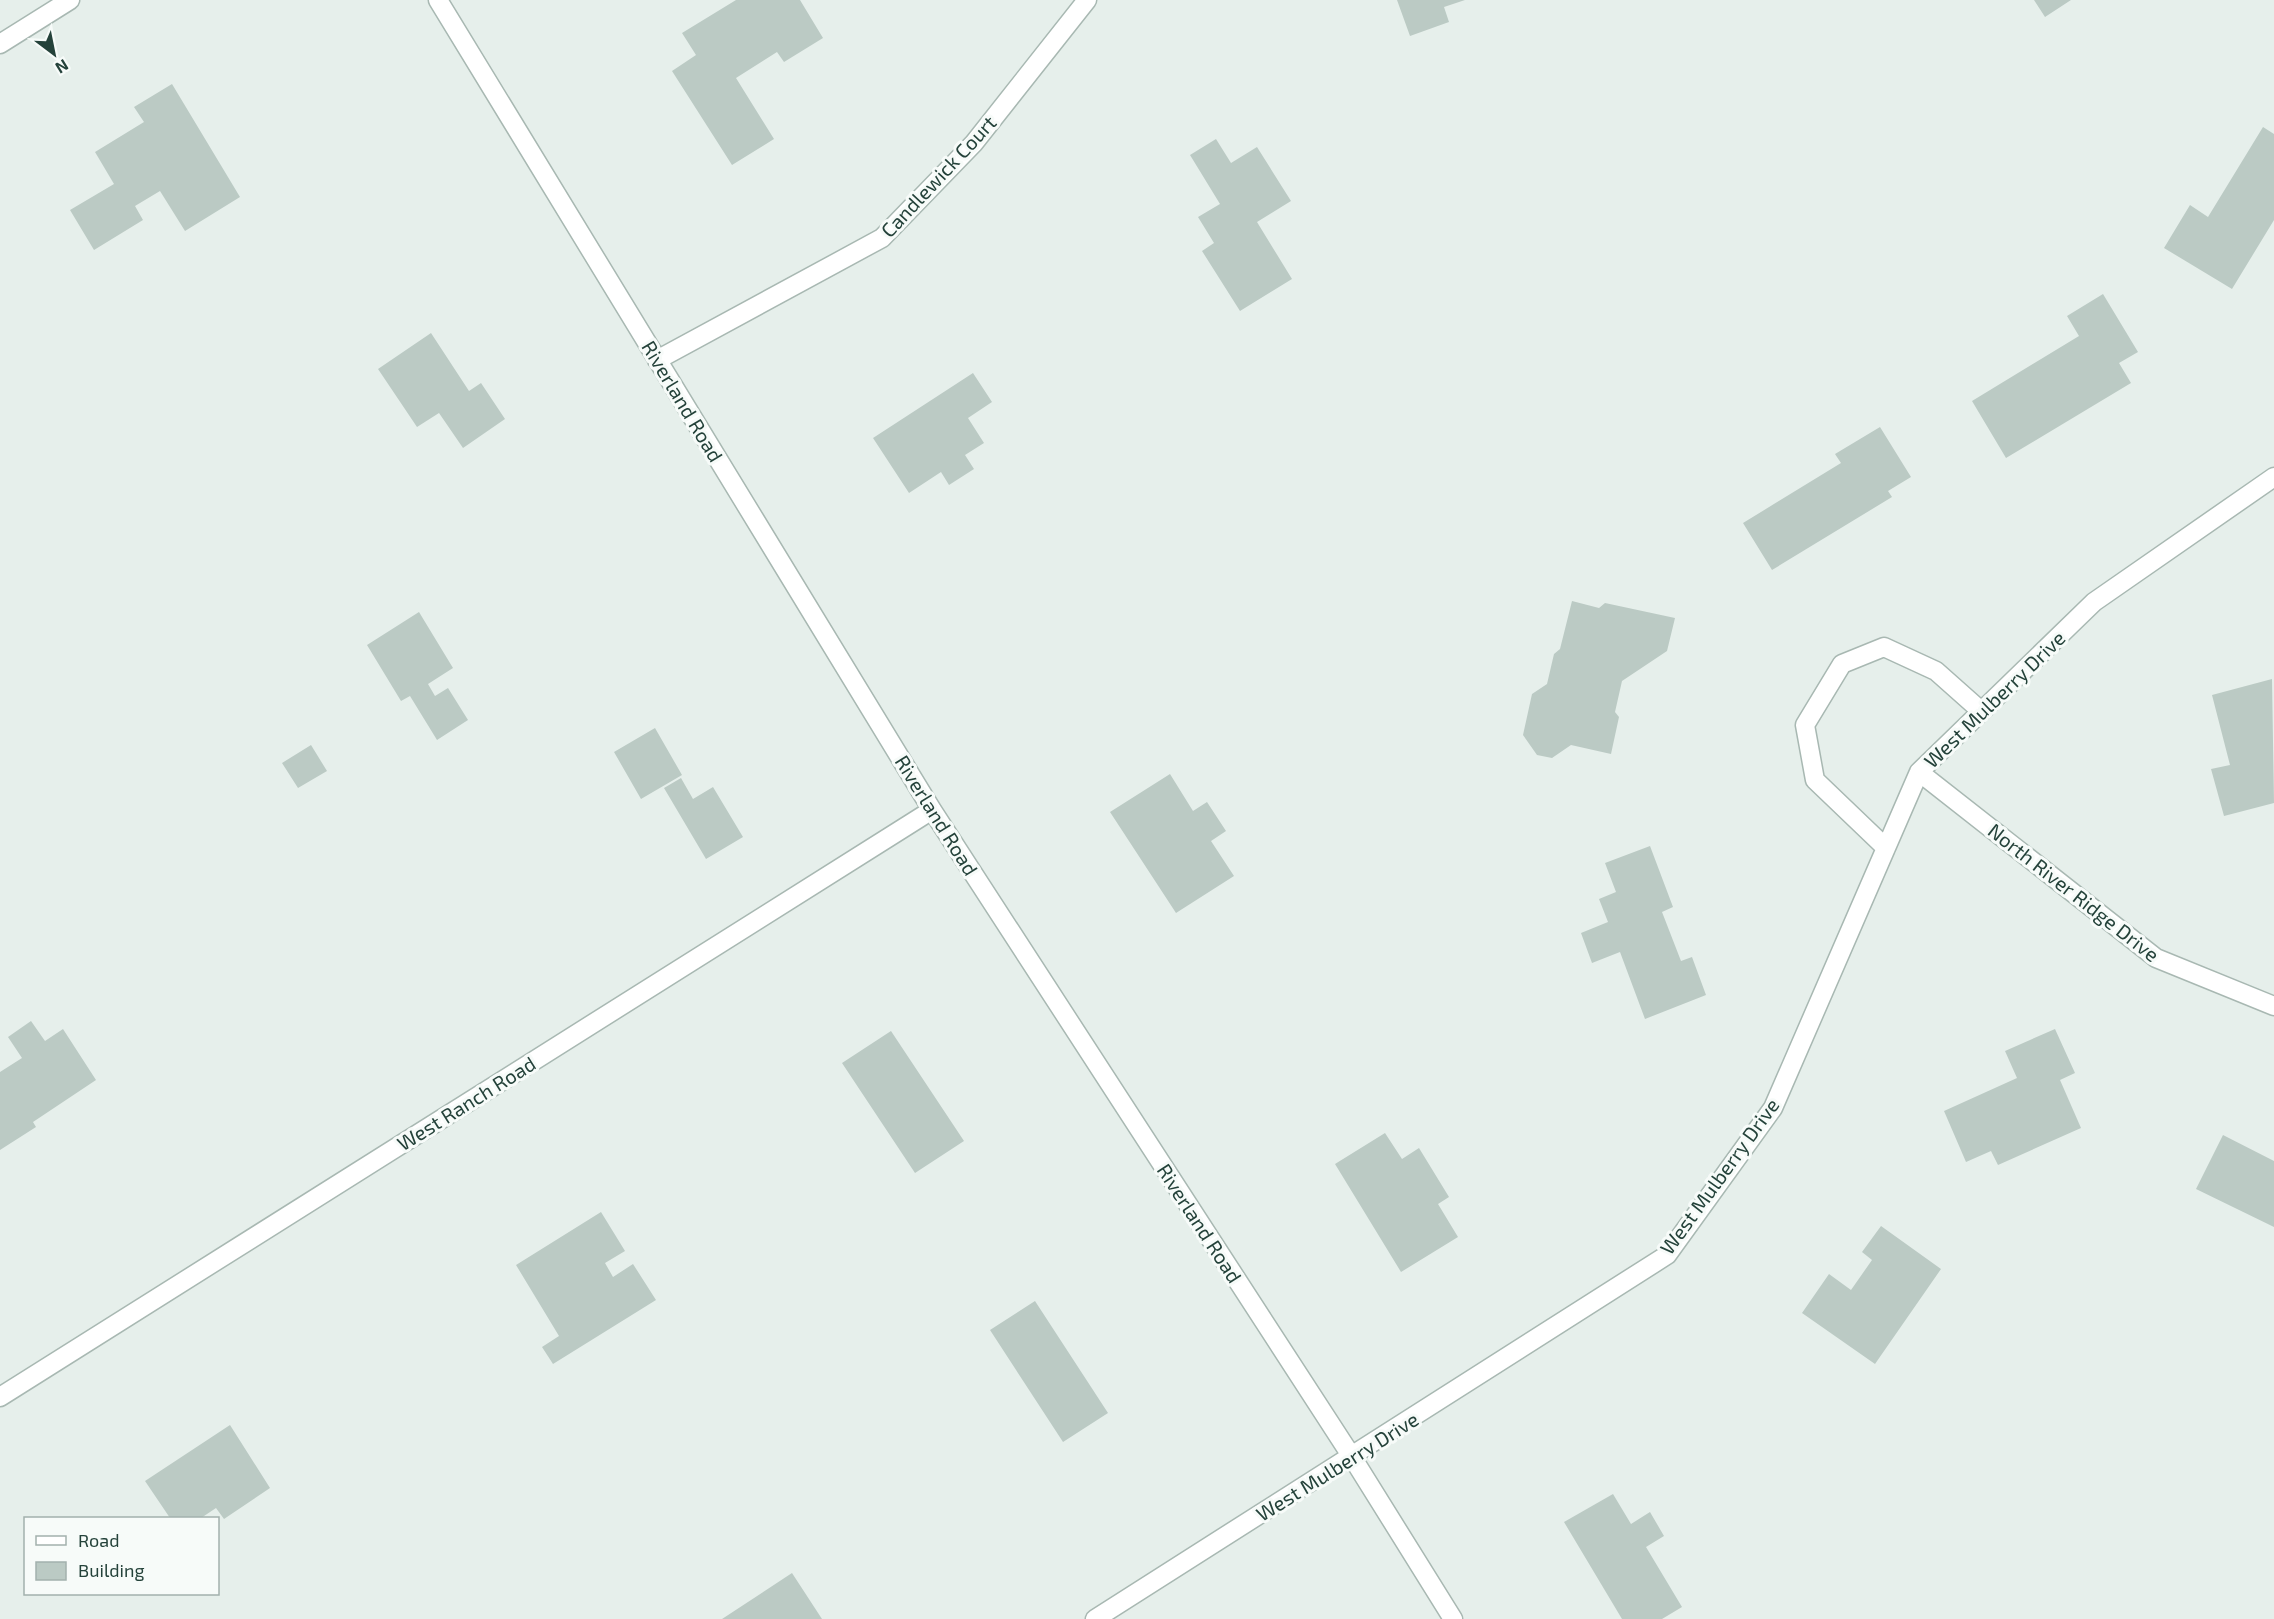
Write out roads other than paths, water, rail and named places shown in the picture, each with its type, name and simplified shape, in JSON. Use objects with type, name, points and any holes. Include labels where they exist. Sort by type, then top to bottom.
[{"type":"street","points":[[0,44],[70,0]]},
{"type":"street","name":"Riverland Road","points":[[438,0],[932,810],[1352,1457],[1453,1619]]},
{"type":"street","name":"Candlewick Court","points":[[657,360],[882,238],[974,143],[1087,0]]},
{"type":"street","name":"West Mulberry Drive","points":[[1095,1619],[1666,1255],[1773,1108],[1919,771],[2094,602],[2274,477]]},
{"type":"street","points":[[1886,848],[1815,780],[1805,725],[1842,664],[1884,648],[1936,671],[1981,711]]},
{"type":"street","name":"North River Ridge Drive","points":[[1919,771],[2156,958],[2274,1006]]},
{"type":"street","name":"West Ranch Road","points":[[0,1397],[932,810]]}]
